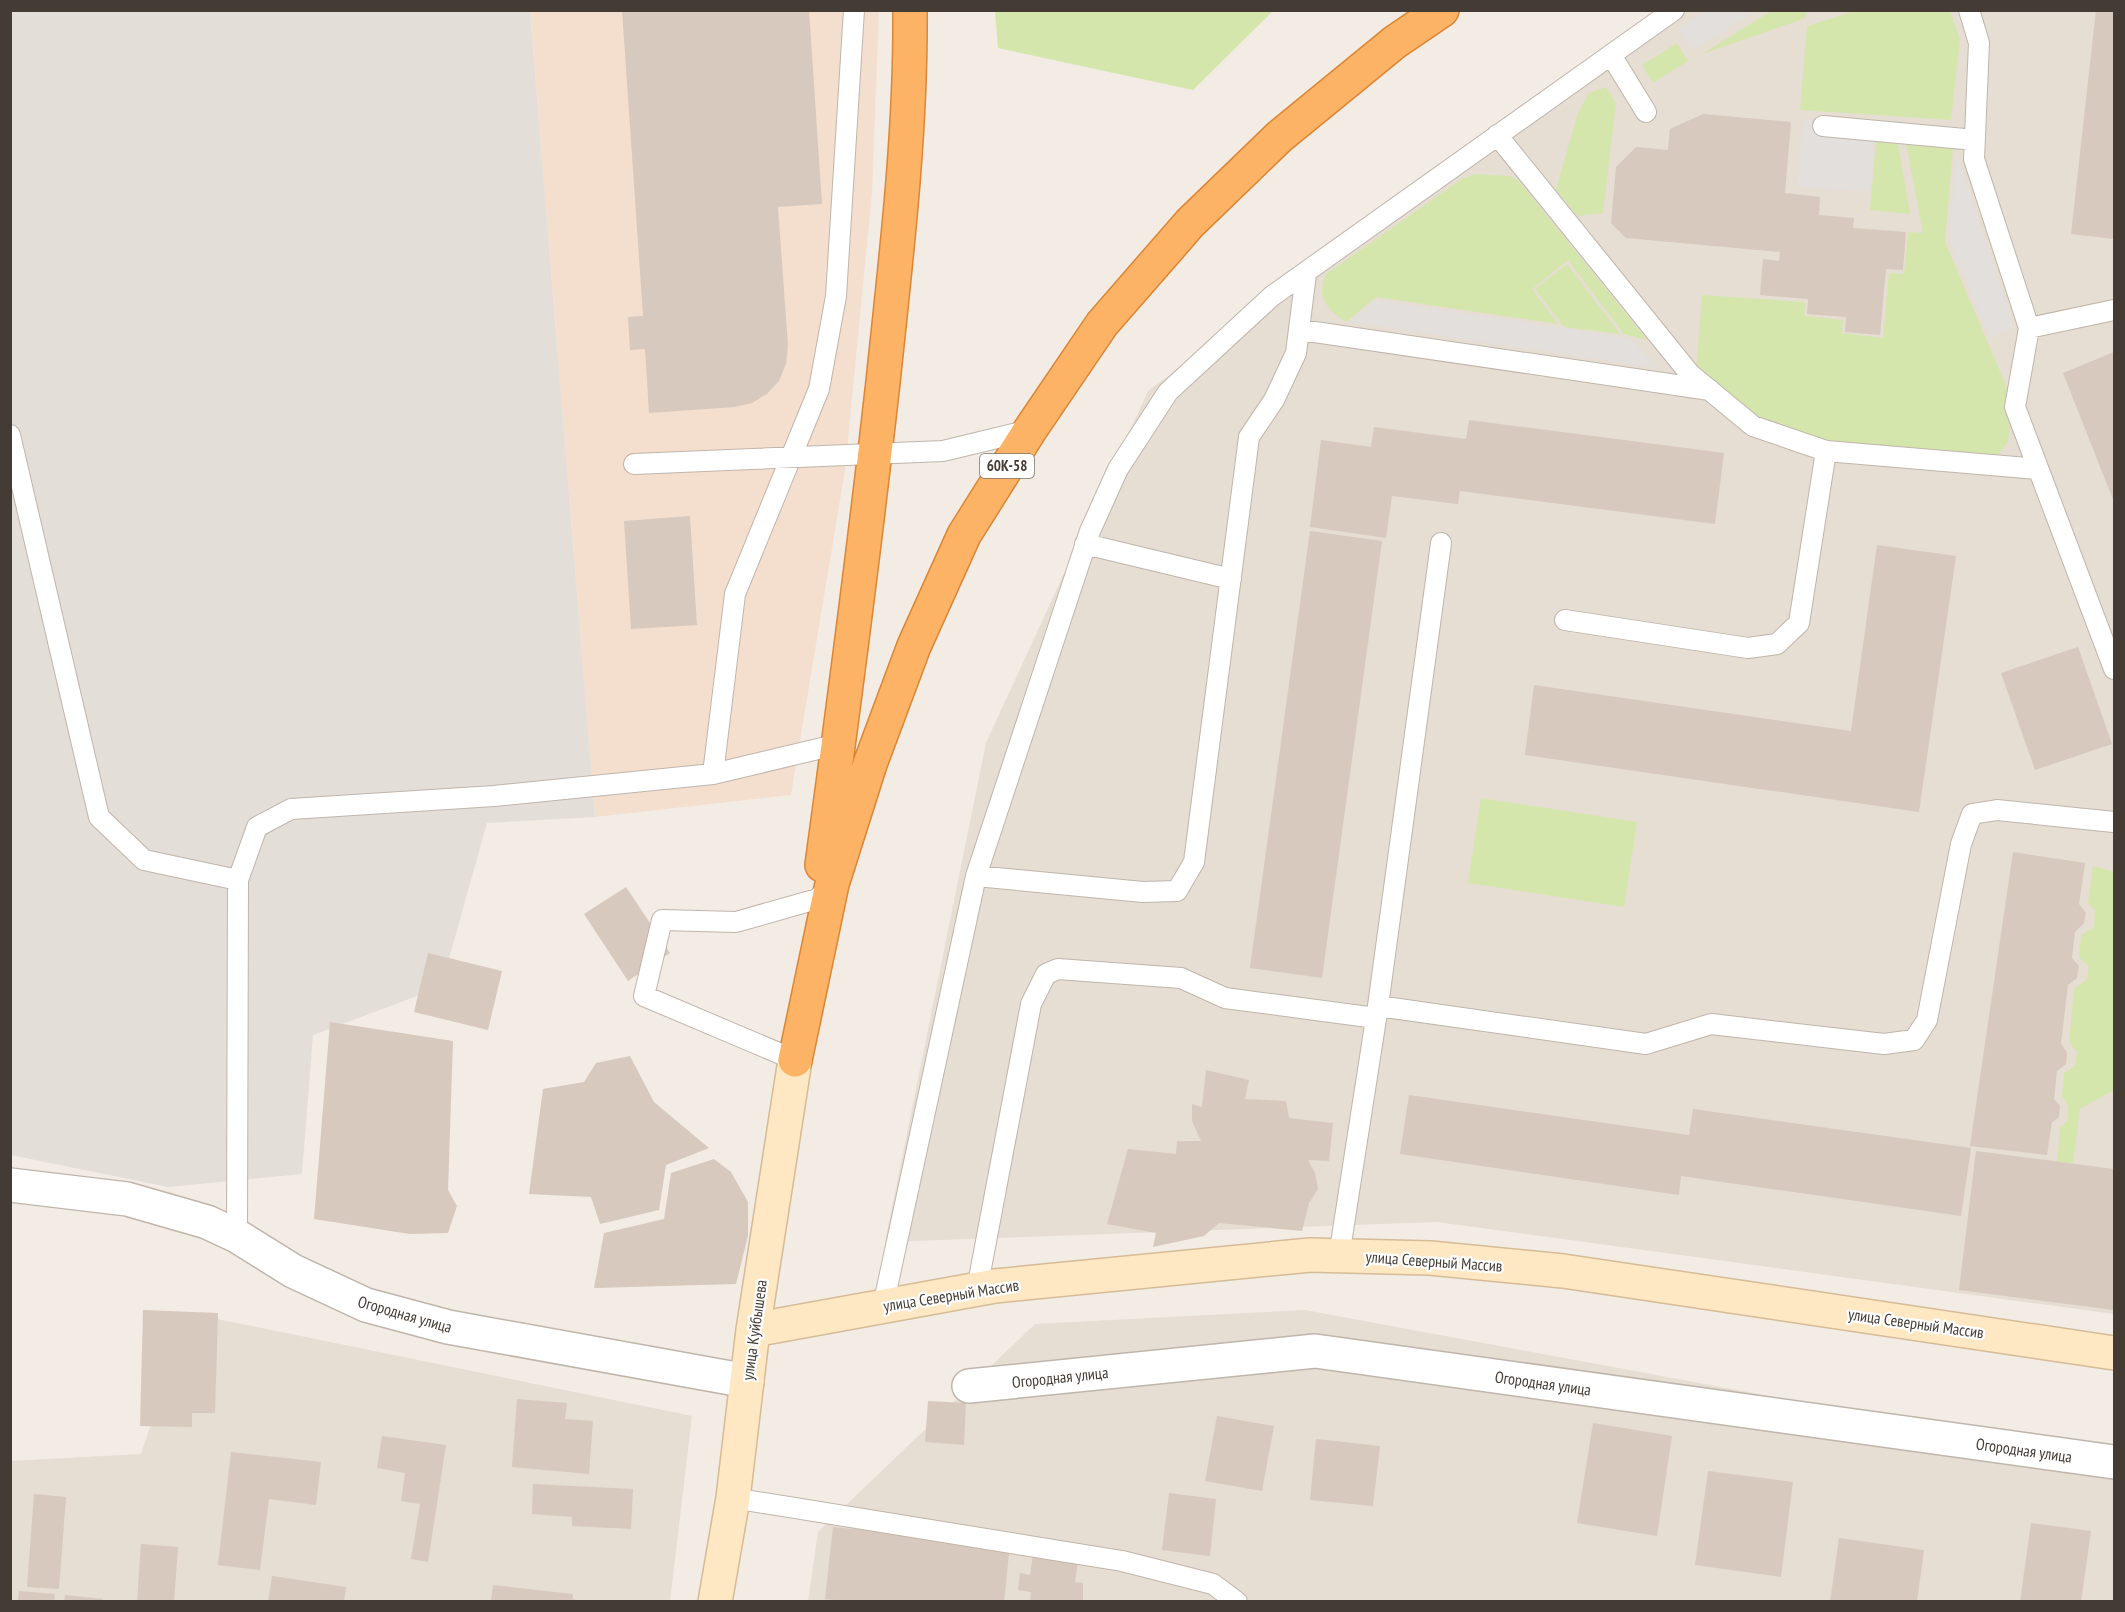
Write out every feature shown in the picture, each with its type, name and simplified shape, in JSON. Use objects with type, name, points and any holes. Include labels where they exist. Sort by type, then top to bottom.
[{"type":"highway","points":[[825,892],[838,744],[855,623],[901,220],[910,68],[910,10]]},
{"type":"highway","name":"60К-58","points":[[795,1060],[825,892],[914,646],[964,535],[1030,430],[1102,324],[1190,223],[1279,137],[1395,42],[1442,10]]},
{"type":"street","name":"улица Куйбышева","points":[[715,1602],[732,1498],[753,1329],[795,1060]]},
{"type":"street","name":"Огородная улица","points":[[10,1185],[127,1199],[207,1222],[237,1236],[293,1271],[366,1305],[448,1328],[747,1381]]},
{"type":"street","name":"улица Северный Массив","points":[[753,1329],[977,1289],[1310,1255],[1430,1258],[1563,1271],[2115,1353]]},
{"type":"street","name":"Огородная улица","points":[[969,1386],[1315,1351],[2115,1462]]},
{"type":"lane","points":[[713,774],[735,594],[819,389],[836,296],[854,10]]},
{"type":"lane","points":[[883,1306],[975,876],[1085,544],[1118,469],[1168,392],[1272,296],[1674,10]]},
{"type":"lane","points":[[1968,10],[1979,43],[1974,159],[2029,328],[2015,407],[2115,669]]},
{"type":"lane","points":[[1611,55],[1646,112]]},
{"type":"lane","points":[[1823,126],[1975,140]]},
{"type":"lane","points":[[1497,135],[1690,374],[1753,426],[1826,451],[2038,469]]},
{"type":"lane","points":[[975,876],[1143,892],[1177,891],[1194,862],[1249,437],[1274,400],[1296,353],[1301,330],[1306,273]]},
{"type":"lane","points":[[2029,328],[2115,310]]},
{"type":"lane","points":[[1301,330],[1710,390]]},
{"type":"lane","points":[[634,464],[943,451],[1030,430]]},
{"type":"lane","points":[[10,435],[99,817],[144,860],[238,880]]},
{"type":"lane","points":[[1565,620],[1748,648],[1777,644],[1799,623],[1826,451]]},
{"type":"lane","points":[[1339,1256],[1377,1012],[1441,543]]},
{"type":"lane","points":[[1085,544],[1231,579]]},
{"type":"lane","points":[[237,1236],[238,880],[256,827],[291,809],[494,796],[713,774],[838,744]]},
{"type":"lane","points":[[977,1289],[1031,1004],[1046,974],[1058,969],[1181,978],[1226,998],[1377,1012],[1646,1044],[1710,1024],[1884,1044],[1914,1040],[1927,1020],[1961,844],[1972,814],[1997,810],[2115,822]]},
{"type":"lane","points":[[795,1060],[644,996],[662,920],[736,922],[825,892]]},
{"type":"lane","points":[[732,1498],[1122,1561],[1213,1584],[1237,1602]]},
{"type":"shaded area","points":[[10,11],[530,11],[595,817],[487,823],[441,987],[313,1035],[302,1174],[168,1187],[11,1155]]},
{"type":"shaded area","points":[[530,11],[879,11],[872,193],[845,470],[791,795],[595,817]]},
{"type":"shaded area","points":[[1659,11],[2114,11],[2114,1314],[1437,1222],[885,1242],[986,743],[1148,391]]},
{"type":"shaded area","points":[[1708,11],[1757,11],[1692,50],[1678,29]]},
{"type":"shaded area","points":[[1804,119],[1876,126],[1870,192],[1797,186]]},
{"type":"shaded area","points":[[1956,153],[2014,326],[1990,338],[1949,241]]},
{"type":"shaded area","points":[[1376,300],[1629,338],[1658,368],[1351,322]]},
{"type":"shaded area","points":[[1305,1310],[2114,1460],[2114,1601],[808,1602],[818,1532],[1035,1324]]},
{"type":"shaded area","points":[[188,1313],[692,1416],[670,1601],[11,1602],[11,1461],[141,1454]]},
{"type":"green space","points":[[995,10],[1273,11],[1193,90],[998,48]]},
{"type":"green space","points":[[1773,10],[1807,11],[1806,18],[1702,54]]},
{"type":"green space","points":[[1855,11],[1950,11],[1960,40],[1951,120],[1800,110],[1807,26]]},
{"type":"green space","points":[[1677,43],[1688,61],[1653,83],[1642,65]]},
{"type":"green space","points":[[1606,87],[1616,103],[1603,213],[1577,216],[1556,189],[1578,113],[1589,93]]},
{"type":"green space","points":[[1876,142],[1898,144],[1910,214],[1870,210]]},
{"type":"green space","points":[[1906,144],[1953,148],[1945,242],[2010,395],[2012,409],[2008,442],[1998,454],[1986,456],[1831,443],[1758,420],[1696,371],[1702,295],[1805,302],[1804,316],[1843,320],[1842,333],[1883,338],[1889,273],[1904,274],[1908,232],[1923,233]]},
{"type":"green space","points":[[1477,174],[1509,176],[1518,180],[1647,340],[1624,334],[1568,260],[1532,289],[1558,324],[1376,297],[1346,322],[1328,307],[1322,289],[1326,274],[1463,178]]},
{"type":"green space","points":[[1567,264],[1620,334],[1564,327],[1535,289]]},
{"type":"green space","points":[[1481,798],[1637,822],[1624,907],[1468,883]]},
{"type":"green space","points":[[2093,866],[2114,872],[2114,1090],[2080,1109],[2073,1163],[2057,1162],[2060,1127],[2068,1121],[2068,1105],[2062,1097],[2064,1073],[2075,1066],[2077,1052],[2069,1042],[2074,989],[2087,979],[2089,967],[2079,957],[2081,935],[2094,927],[2095,911],[2088,903]]},
{"type":"building","points":[[622,10],[809,10],[822,204],[778,207],[788,346],[786,364],[779,381],[767,394],[752,403],[735,407],[649,413],[645,349],[630,350],[628,317],[643,316]]},
{"type":"building","points":[[2096,10],[2114,10],[2114,239],[2071,234]]},
{"type":"building","points":[[1703,114],[1791,122],[1785,193],[1820,197],[1819,215],[1854,218],[1853,228],[1906,232],[1903,270],[1886,269],[1880,335],[1845,332],[1846,317],[1807,314],[1808,299],[1760,295],[1763,259],[1779,261],[1780,252],[1626,238],[1611,223],[1616,167],[1636,147],[1668,150],[1670,129]]},
{"type":"building","points":[[2114,352],[2114,502],[2063,373]]},
{"type":"building","points":[[1469,420],[1724,453],[1715,524],[1460,491],[1458,504],[1392,496],[1386,538],[1310,527],[1321,440],[1371,447],[1374,427],[1466,439]]},
{"type":"building","points":[[690,516],[697,625],[631,629],[624,521]]},
{"type":"building","points":[[1310,531],[1382,541],[1322,978],[1250,968]]},
{"type":"building","points":[[1877,545],[1956,556],[1919,812],[1525,755],[1534,685],[1851,731]]},
{"type":"building","points":[[2078,647],[2112,744],[2035,770],[2001,673]]},
{"type":"building","points":[[2013,852],[2085,863],[2079,904],[2086,913],[2084,923],[2075,932],[2072,958],[2079,966],[2077,978],[2068,985],[2061,1044],[2067,1052],[2066,1064],[2057,1071],[2054,1099],[2060,1106],[2059,1117],[2052,1122],[2047,1155],[1970,1146]]},
{"type":"building","points":[[626,887],[670,953],[628,981],[584,914]]},
{"type":"building","points":[[428,953],[502,971],[488,1030],[414,1012]]},
{"type":"building","points":[[330,1022],[453,1041],[448,1190],[457,1206],[448,1233],[410,1234],[314,1219]]},
{"type":"building","points":[[630,1056],[654,1102],[709,1148],[666,1165],[659,1210],[600,1224],[591,1197],[529,1194],[543,1089],[584,1082],[596,1063]]},
{"type":"building","points":[[1206,1070],[1249,1080],[1245,1099],[1286,1101],[1289,1118],[1333,1123],[1329,1161],[1308,1160],[1315,1173],[1318,1189],[1309,1203],[1302,1231],[1219,1223],[1204,1236],[1153,1247],[1156,1233],[1107,1224],[1128,1149],[1176,1154],[1177,1141],[1201,1141],[1192,1121],[1192,1104],[1202,1107]]},
{"type":"building","points":[[1409,1095],[1689,1135],[1693,1109],[1971,1148],[1961,1216],[1681,1176],[1679,1195],[1400,1154]]},
{"type":"building","points":[[1976,1151],[2114,1169],[2114,1310],[1959,1290]]},
{"type":"building","points":[[714,1159],[731,1172],[748,1202],[748,1236],[736,1284],[594,1288],[604,1233],[664,1219],[671,1173]]},
{"type":"building","points":[[143,1310],[218,1313],[215,1413],[192,1413],[192,1427],[140,1426]]},
{"type":"building","points":[[517,1399],[567,1403],[565,1419],[593,1421],[589,1474],[512,1467]]},
{"type":"building","points":[[928,1401],[966,1403],[964,1445],[925,1442]]},
{"type":"building","points":[[1217,1416],[1274,1426],[1262,1491],[1205,1481]]},
{"type":"building","points":[[1593,1423],[1672,1436],[1657,1536],[1577,1523]]},
{"type":"building","points":[[382,1436],[446,1445],[428,1562],[411,1559],[420,1504],[401,1501],[405,1473],[377,1468]]},
{"type":"building","points":[[1316,1439],[1380,1446],[1373,1506],[1310,1500]]},
{"type":"building","points":[[231,1452],[321,1462],[316,1505],[269,1499],[260,1570],[218,1565]]},
{"type":"building","points":[[1708,1471],[1793,1482],[1781,1577],[1695,1565]]},
{"type":"building","points":[[533,1484],[633,1489],[631,1529],[572,1526],[572,1517],[532,1514]]},
{"type":"building","points":[[1169,1493],[1216,1499],[1210,1556],[1162,1550]]},
{"type":"building","points":[[34,1494],[66,1497],[59,1589],[27,1587]]},
{"type":"building","points":[[2031,1523],[2091,1531],[2081,1602],[2020,1602]]},
{"type":"building","points":[[833,1527],[1010,1544],[1004,1602],[855,1602],[825,1599]]},
{"type":"building","points":[[1839,1538],[1924,1550],[1917,1602],[1830,1602]]},
{"type":"building","points":[[141,1544],[178,1547],[174,1602],[137,1602]]},
{"type":"building","points":[[1033,1555],[1078,1562],[1075,1582],[1083,1583],[1083,1602],[1030,1602],[1031,1592],[1018,1590],[1020,1573],[1030,1575]]},
{"type":"building","points":[[272,1576],[346,1587],[344,1602],[268,1602]]},
{"type":"building","points":[[493,1585],[573,1594],[573,1599],[584,1602],[491,1602]]},
{"type":"building","points":[[19,1591],[55,1594],[54,1602],[18,1602]]},
{"type":"building","points":[[65,1595],[103,1599],[102,1602],[64,1602]]}]
